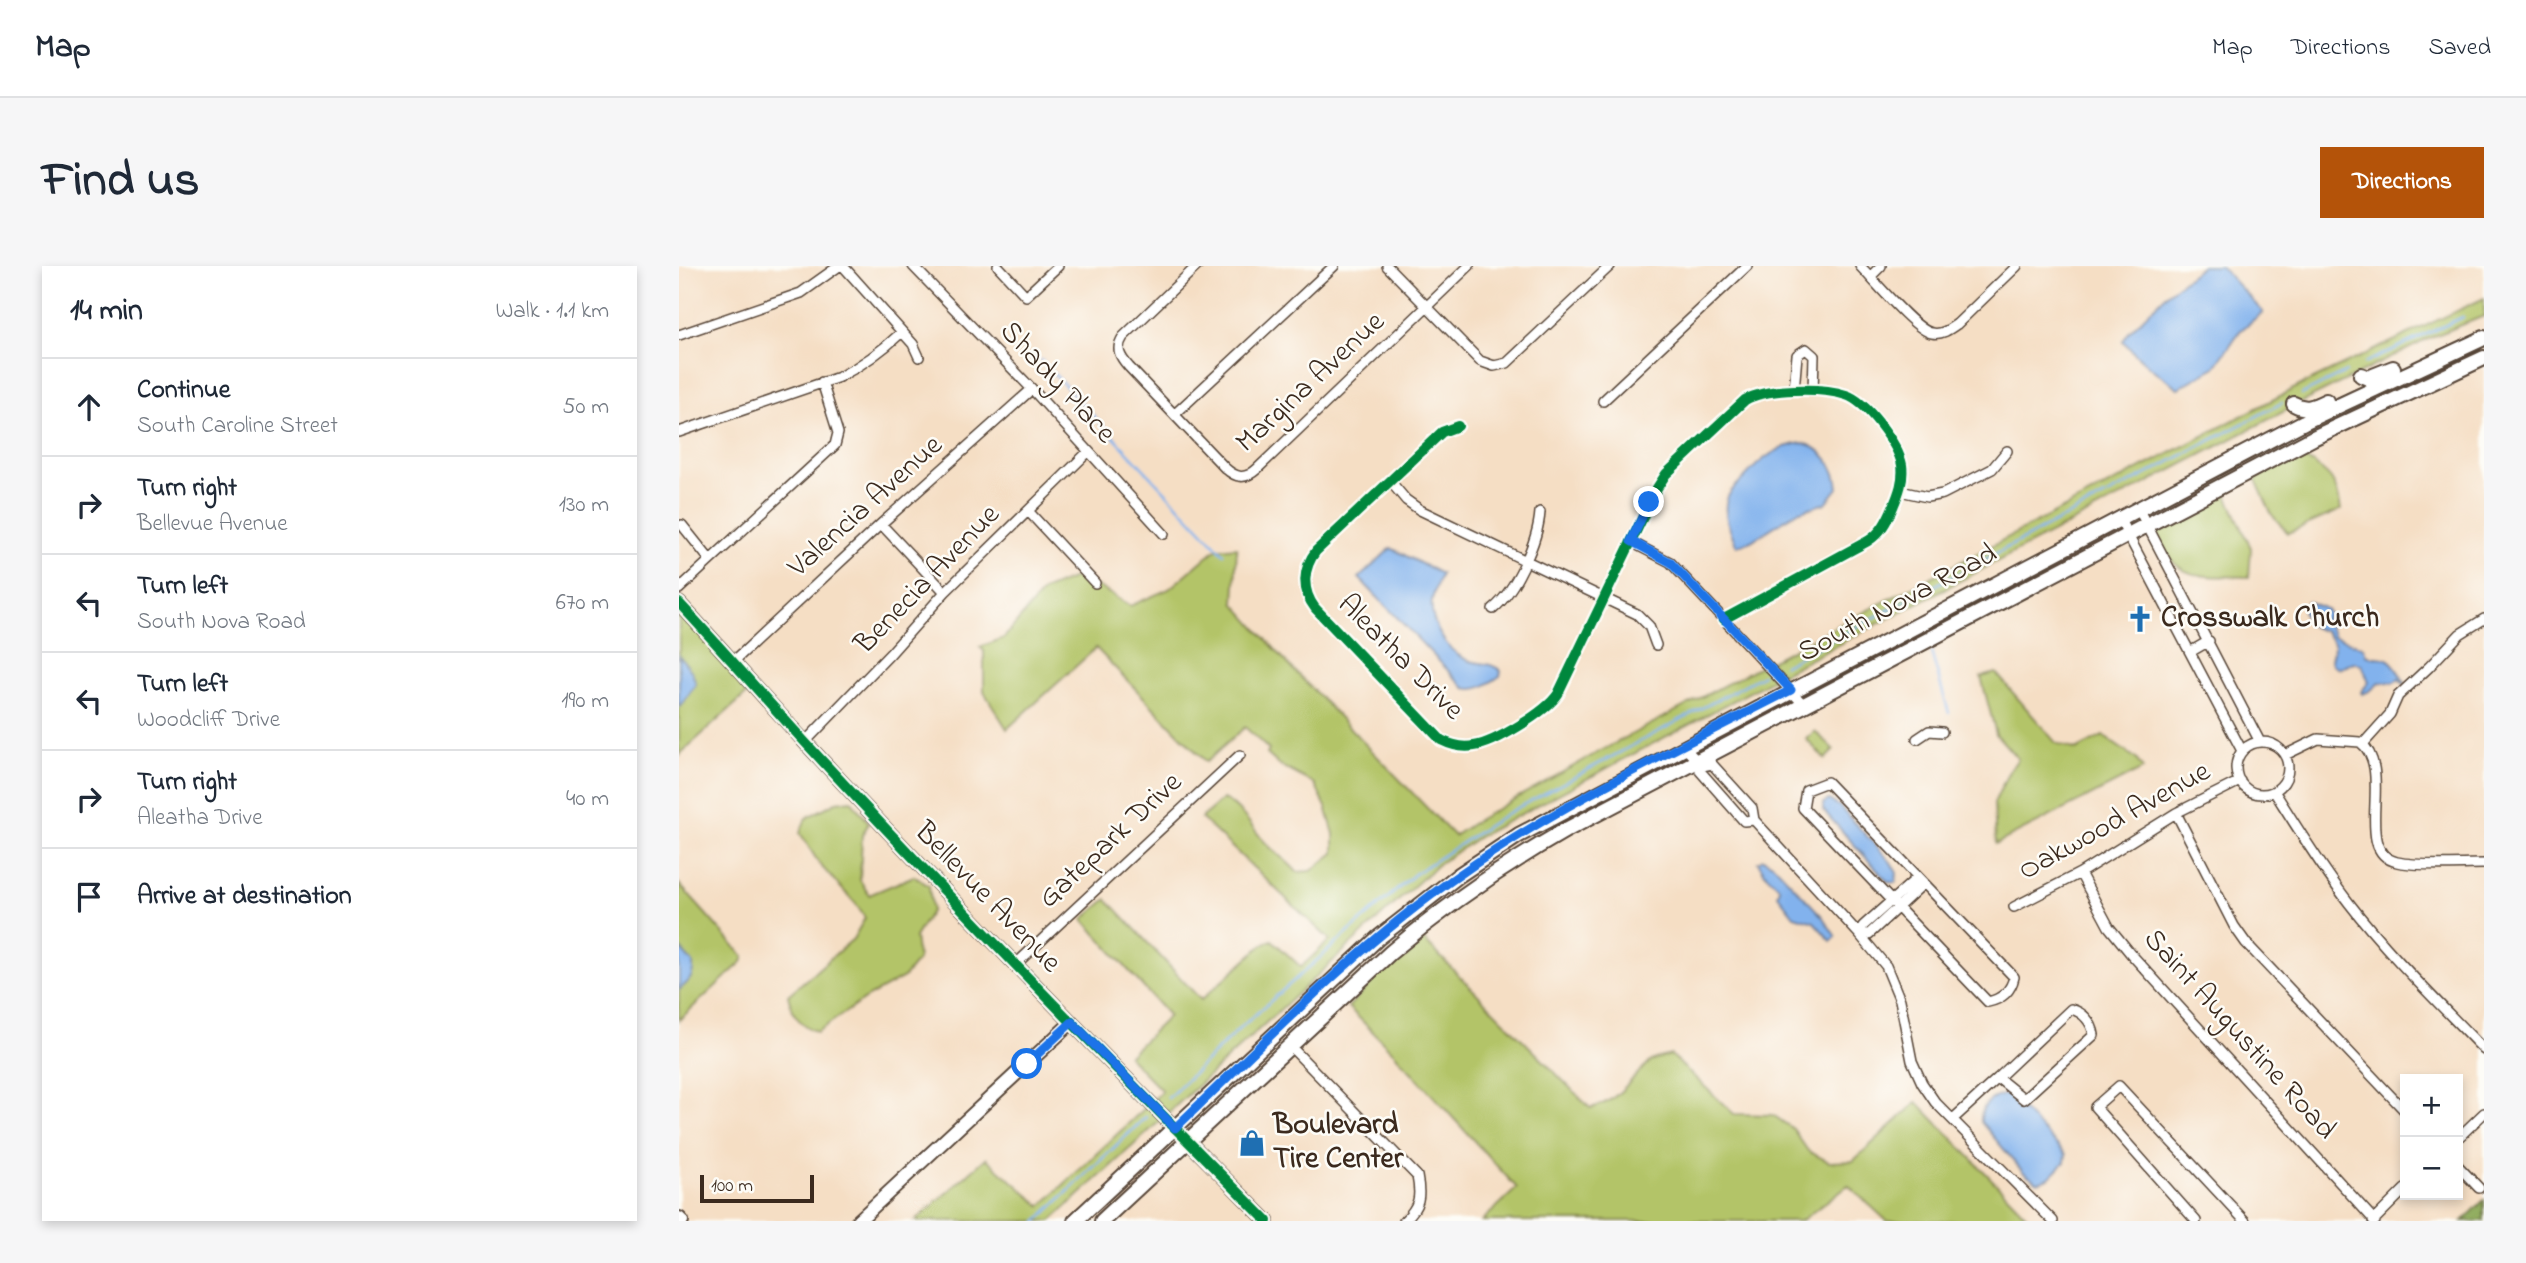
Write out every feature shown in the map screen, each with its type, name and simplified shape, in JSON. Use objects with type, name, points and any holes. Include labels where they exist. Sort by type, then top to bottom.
[{"type":"main road","name":"South Nova Road","points":[[1075,1221],[1378,938],[1430,896],[1491,853],[1547,818],[2138,508],[2364,393],[2457,349],[2483,340]]},
{"type":"main road","points":[[2361,375],[2368,378],[2439,349],[2457,349]]},
{"type":"main road","name":"South Nova Road","points":[[1102,1221],[1399,945],[1501,869],[1566,830],[1700,763],[1968,618],[2318,436],[2484,358]]},
{"type":"main road","points":[[2294,404],[2311,408],[2341,394],[2364,393]]},
{"type":"street","points":[[679,335],[801,293],[841,266],[913,344],[919,357]]},
{"type":"street","name":"Shady Place","points":[[913,266],[1032,389],[1164,534]]},
{"type":"street","points":[[998,266],[1026,296],[1058,266]]},
{"type":"street","points":[[1198,266],[1123,337],[1119,344],[1119,351],[1129,367],[1175,414],[1334,266]]},
{"type":"street","points":[[1387,266],[1480,361],[1494,366],[1507,363],[1609,266]]},
{"type":"street","name":"Margina Avenue","points":[[1175,414],[1232,474],[1247,477],[1469,266]]},
{"type":"street","points":[[1603,401],[1747,266]]},
{"type":"street","points":[[1860,266],[1919,328],[1936,334],[1947,331],[2017,266]]},
{"type":"street","points":[[1870,276],[1881,266]]},
{"type":"street","points":[[679,432],[860,367],[885,349],[902,332]]},
{"type":"street","points":[[1794,391],[1797,355],[1806,349],[1814,356],[1812,391]]},
{"type":"street","points":[[679,589],[837,442],[838,433],[822,382]]},
{"type":"street","name":"Valencia Avenue","points":[[734,661],[1032,389]]},
{"type":"street","name":"Aleatha Drive","points":[[1458,426],[1442,432],[1389,481],[1316,551],[1306,569],[1306,591],[1315,608],[1436,735],[1447,743],[1466,747],[1480,745],[1545,709],[1558,694],[1649,502],[1666,474],[1708,433],[1752,396],[1769,391],[1812,391],[1847,395],[1864,405],[1899,454],[1902,472],[1900,491],[1888,520],[1874,537],[1724,619]]},
{"type":"street","points":[[1900,491],[1927,497],[1943,494],[1992,469],[2007,451]]},
{"type":"street","name":"Benecia Avenue","points":[[805,742],[945,592],[1088,452]]},
{"type":"street","points":[[1389,481],[1412,505],[1604,597],[1644,620],[1656,645]]},
{"type":"street","points":[[2138,508],[2260,742]]},
{"type":"street","points":[[1029,512],[1094,583]]},
{"type":"street","points":[[1493,609],[1505,599],[1525,561],[1539,531],[1540,512]]},
{"type":"street","points":[[2119,518],[2242,751]]},
{"type":"street","points":[[881,524],[945,592]]},
{"type":"street","points":[[681,525],[710,560]]},
{"type":"street","points":[[1631,541],[1670,562],[1804,705]]},
{"type":"street","points":[[1960,602],[1968,618]]},
{"type":"street","name":"Bellevue Avenue","points":[[679,603],[805,742],[1016,964],[1267,1221]]},
{"type":"street","points":[[2363,744],[2390,714],[2398,696],[2461,634],[2484,619]]},
{"type":"street","points":[[2190,652],[2209,641]]},
{"type":"street","points":[[1917,739],[1929,731],[1942,732]]},
{"type":"street","points":[[2285,755],[2318,739],[2354,740],[2363,744],[2370,752],[2375,768],[2375,838],[2384,854],[2399,862],[2484,864]]},
{"type":"street","points":[[2260,742],[2276,746],[2285,755],[2288,774],[2283,784],[2274,791],[2256,793],[2247,789],[2240,781],[2236,766],[2242,751],[2251,744],[2260,742]]},
{"type":"street","points":[[1683,746],[1700,763],[1700,771],[1744,821],[1754,820],[1886,966],[1900,1000],[1912,1061],[1922,1083],[1935,1102],[2053,1221]]},
{"type":"street","name":"Gatepark Drive","points":[[1016,964],[1240,755]]},
{"type":"street","name":"Oakwood Avenue","points":[[2014,907],[2080,873],[2176,813],[2240,781]]},
{"type":"street","points":[[1827,782],[2014,977],[2011,987],[2004,995],[1988,1002],[1894,905],[1803,808],[1807,790],[1827,782]]},
{"type":"street","points":[[2274,791],[2321,865],[2350,904],[2387,949],[2484,1051]]},
{"type":"street","points":[[2176,813],[2234,926],[2246,943],[2400,1106]]},
{"type":"street","points":[[1491,853],[1501,869]]},
{"type":"street","name":"Saint Augustine Road","points":[[2080,873],[2109,927],[2131,954],[2374,1221]]},
{"type":"street","points":[[1860,935],[1869,934],[1894,905],[1921,880]]},
{"type":"street","points":[[1953,1119],[2071,1009],[2078,1011],[2093,1027],[2094,1035],[2024,1099],[1998,1078]]},
{"type":"street","points":[[857,1221],[1072,1022]]},
{"type":"street","points":[[1290,1046],[1416,1176],[1421,1193],[1419,1202],[1404,1221]]},
{"type":"street","points":[[2196,1221],[2095,1107],[2119,1086],[2245,1221]]},
{"type":"street","points":[[2460,1137],[2484,1113]]},
{"type":"street","points":[[2463,1171],[2479,1188]]},
{"type":"street","points":[[2374,1221],[2400,1194]]},
{"type":"green space","points":[[2484,298],[2484,316],[2432,337],[2300,403],[1782,674],[1770,661],[2305,383]]},
{"type":"green space","points":[[2299,455],[2329,476],[2336,489],[2341,510],[2288,533],[2272,515],[2255,478]]},
{"type":"green space","points":[[2226,493],[2251,548],[2249,577],[2203,575],[2180,568],[2162,547],[2155,529]]},
{"type":"green space","points":[[1237,547],[1234,603],[1290,666],[1454,836],[1479,819],[1595,754],[1762,665],[1774,679],[1480,836],[1437,865],[1167,1114],[1153,1100],[1162,1091],[1128,1056],[1169,1016],[1083,919],[1107,899],[1201,1000],[1262,945],[1272,940],[1301,967],[1330,940],[1201,818],[1223,799],[1240,812],[1267,844],[1297,872],[1311,871],[1334,853],[1334,834],[1326,807],[1315,784],[1279,765],[1267,754],[1269,750],[1245,727],[1206,762],[1096,648],[1007,729],[984,692],[984,651],[980,647],[1004,638],[1043,591],[1074,578],[1086,580],[1093,588],[1097,586],[1130,606],[1169,589],[1216,549]]},
{"type":"green space","points":[[679,611],[752,689],[679,755]]},
{"type":"green space","points":[[1996,673],[2056,743],[2076,750],[2103,736],[2136,759],[2143,769],[1996,844],[1994,803],[2009,771],[2018,759],[1996,734],[1981,677]]},
{"type":"green space","points":[[1815,731],[1834,750],[1825,759],[1806,739]]},
{"type":"green space","points":[[851,800],[869,823],[862,835],[860,880],[869,895],[914,876],[929,886],[932,910],[915,937],[918,960],[904,977],[866,998],[817,1032],[797,1018],[788,995],[853,939],[865,918],[856,904],[820,865],[800,833],[806,818],[836,802]]},
{"type":"green space","points":[[679,884],[744,957],[742,962],[679,1020]]},
{"type":"green space","points":[[1418,934],[1590,1108],[1616,1095],[1652,1060],[1671,1055],[1734,1114],[1773,1115],[1793,1129],[1808,1151],[1829,1162],[1853,1161],[1917,1102],[2032,1221],[1887,1221],[1848,1185],[1801,1221],[1482,1221],[1517,1188],[1394,1053],[1348,1007]]},
{"type":"green space","points":[[1147,1106],[1161,1120],[1051,1221],[915,1221],[986,1158],[1041,1206]]},
{"type":"green space","points":[[2484,1200],[2484,1221],[2463,1221]]},
{"type":"water","points":[[2202,266],[2220,266],[2263,312],[2240,331],[2215,367],[2178,388],[2143,361],[2123,341],[2168,293]]},
{"type":"water","points":[[1803,443],[1816,449],[1827,460],[1835,473],[1838,488],[1826,503],[1797,512],[1751,541],[1737,546],[1726,517],[1730,493],[1770,454]]},
{"type":"water","points":[[1391,548],[1441,574],[1432,600],[1433,617],[1440,634],[1458,655],[1498,668],[1501,671],[1500,676],[1479,688],[1465,688],[1359,578]]},
{"type":"water","points":[[2307,601],[2326,609],[2329,615],[2325,618],[2334,636],[2363,647],[2367,655],[2388,660],[2406,684],[2399,679],[2379,683],[2362,694],[2369,682],[2362,665],[2354,662],[2339,668],[2332,664],[2334,643],[2325,631],[2312,627],[2307,622],[2303,609]]},
{"type":"water","points":[[679,655],[692,672],[696,684],[679,708]]},
{"type":"water","points":[[1829,800],[1839,806],[1890,861],[1897,873],[1896,883],[1888,882],[1823,810],[1823,803]]},
{"type":"water","points":[[1763,859],[1773,864],[1822,916],[1836,937],[1831,941],[1814,922],[1794,916],[1778,895],[1780,888],[1758,862]]},
{"type":"water","points":[[679,947],[693,963],[693,972],[679,990]]},
{"type":"water","points":[[2007,1094],[2066,1154],[2065,1162],[2049,1178],[2038,1182],[2023,1172],[1981,1122],[1985,1106],[1996,1097]]},
{"type":"waterway","points":[[2365,363],[2463,317]]},
{"type":"waterway","points":[[1041,360],[1224,554]]},
{"type":"waterway","points":[[2302,394],[2346,372]]},
{"type":"waterway","points":[[1784,665],[2282,403]]},
{"type":"waterway","points":[[1931,652],[1949,713]]},
{"type":"waterway","points":[[1168,1098],[1239,1029],[1416,873],[1506,814],[1763,675]]},
{"type":"waterway","points":[[1037,1221],[1146,1117]]},
{"type":"cycle path","points":[[1458,426],[1442,432],[1316,551],[1308,565],[1305,579],[1307,594],[1315,608],[1441,740],[1470,747],[1483,744],[1519,726],[1552,701],[1558,694],[1657,488],[1666,474],[1745,400],[1767,393],[1794,390],[1835,392],[1854,399],[1880,424],[1902,465],[1901,486],[1886,522],[1868,541],[1724,619]]},
{"type":"cycle path","points":[[679,603],[917,862],[1267,1221]]},
{"type":"place","name":"Crosswalk Church","points":[[2140,619]]},
{"type":"place","name":"Boulevard Tire Center","points":[[1252,1143]]},
{"type":"route","points":[[1027,1064],[1072,1022],[1175,1128],[1353,961],[1403,917],[1459,875],[1547,818],[1791,690],[1670,562],[1631,541],[1649,502]]}]
